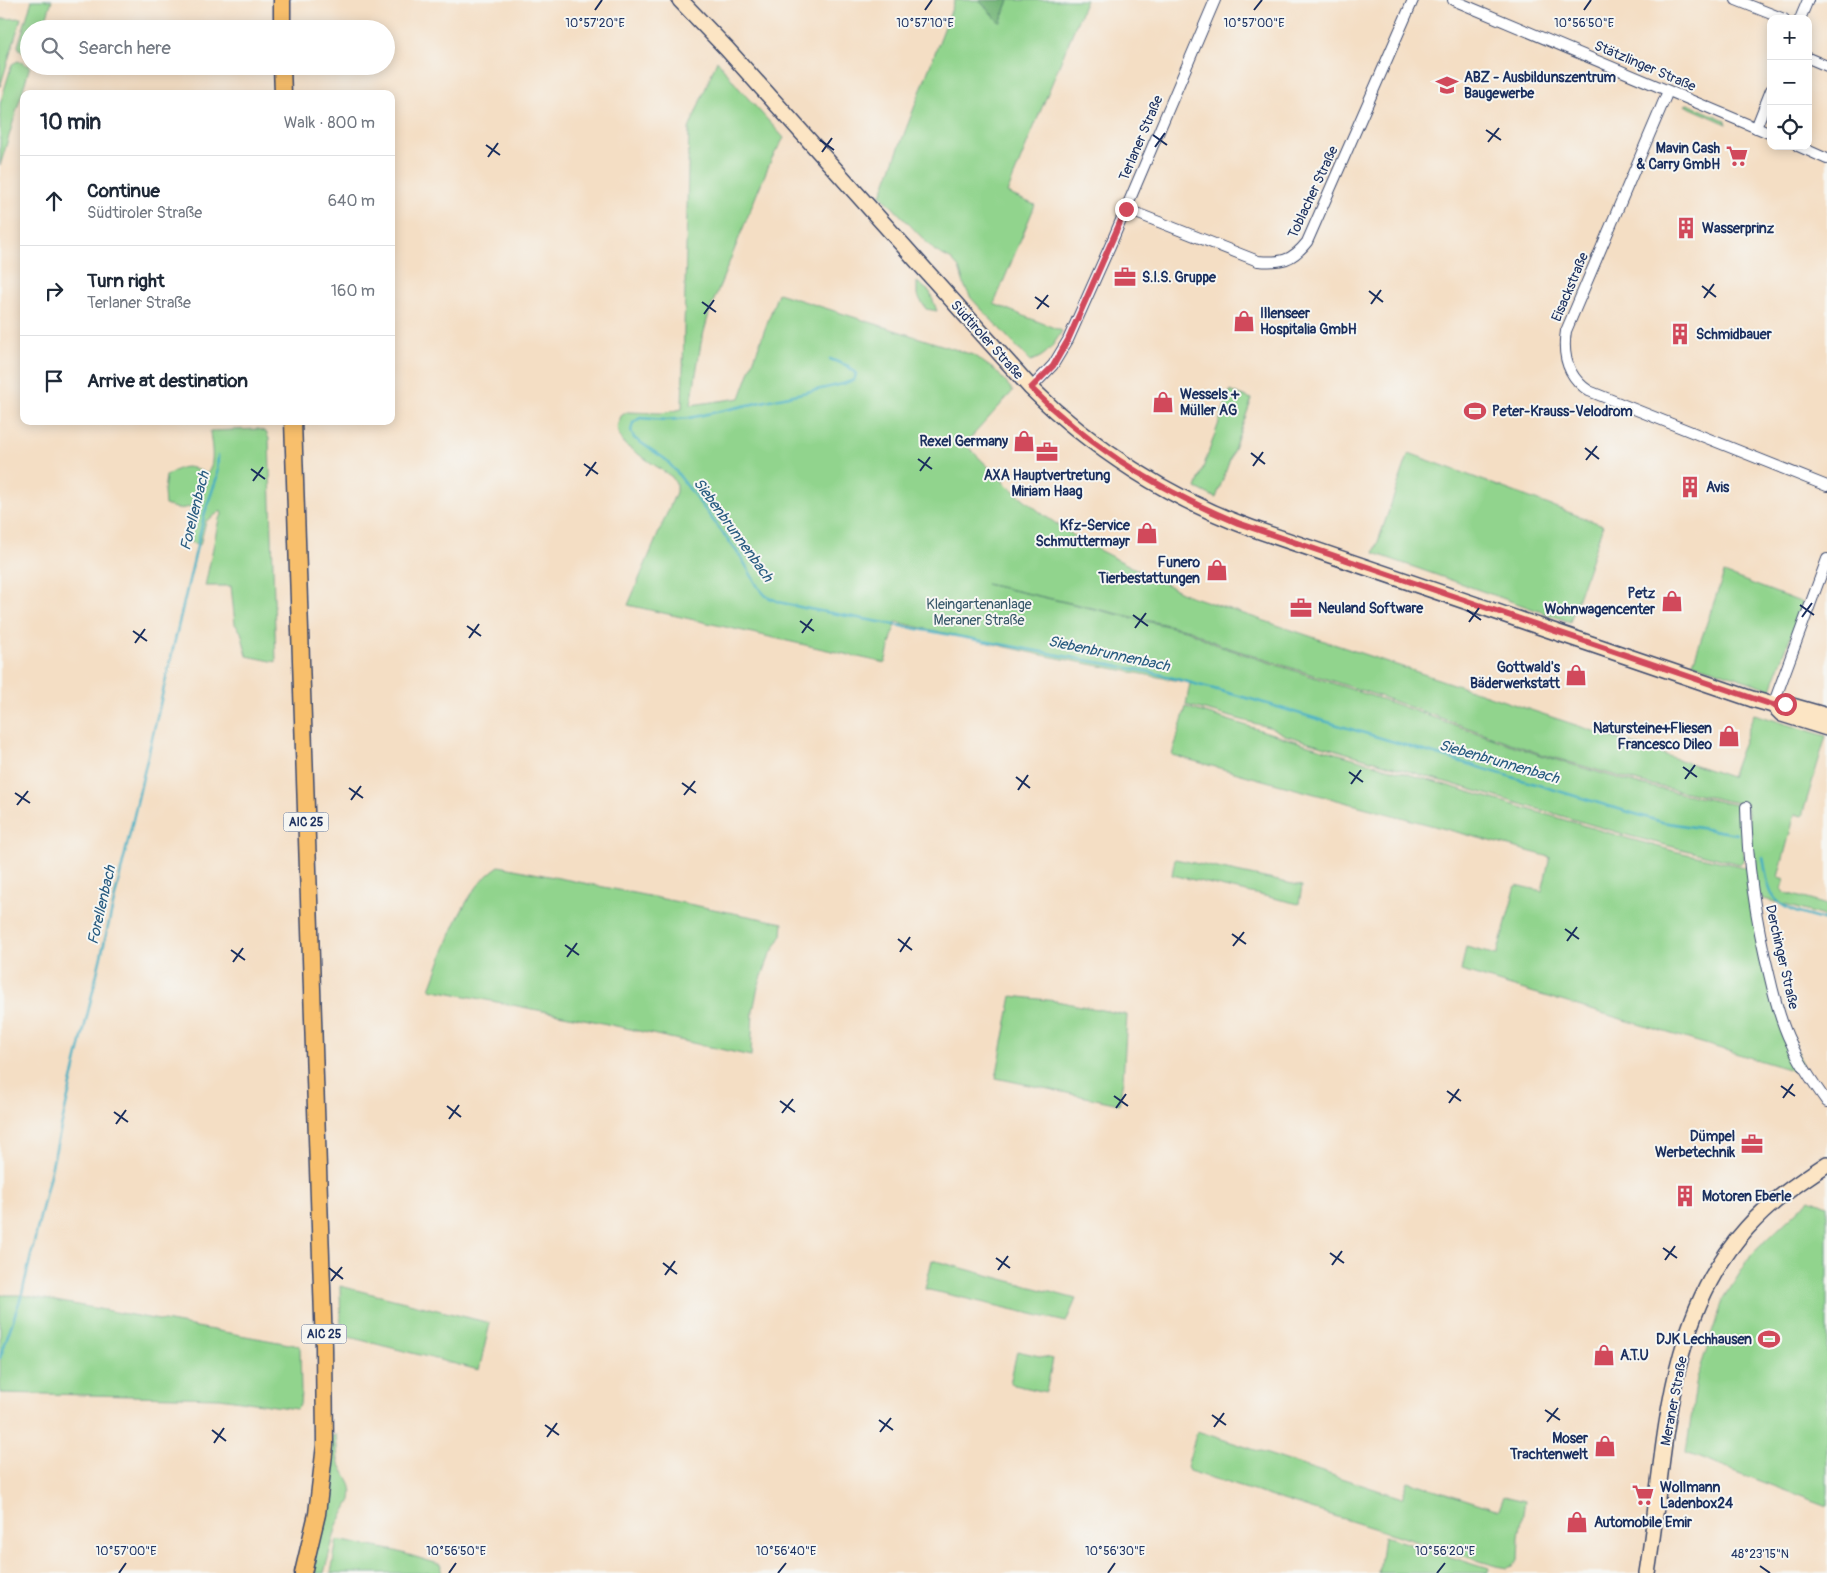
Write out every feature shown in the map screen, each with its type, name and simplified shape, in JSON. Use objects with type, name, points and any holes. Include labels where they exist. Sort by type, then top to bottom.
[{"type":"main road","points":[[282,0],[282,20]]},
{"type":"main road","name":"Südtiroler Straße","points":[[680,0],[727,49],[1031,388],[1070,424],[1120,460],[1168,490],[1213,512],[1292,542],[1773,705],[1785,704],[1827,716]]},
{"type":"main road","points":[[282,75],[283,90]]},
{"type":"main road","name":"AIC 25","points":[[293,425],[325,1367],[325,1445],[318,1514],[303,1573]]},
{"type":"main road","name":"Südtiroler Straße","points":[[1773,705],[1782,714],[1827,728]]},
{"type":"main road","name":"Meraner Straße","points":[[1647,1573],[1676,1377],[1688,1334],[1701,1300],[1721,1262],[1747,1228],[1778,1198],[1827,1164]]},
{"type":"main road","name":"Meraner Straße","points":[[1656,1573],[1673,1443],[1685,1378],[1696,1336],[1710,1298],[1719,1280],[1739,1251],[1765,1221],[1778,1209],[1827,1174]]},
{"type":"street","name":"Terlaner Straße","points":[[1031,388],[1053,366],[1068,340],[1215,0]]},
{"type":"street","name":"Toblacher Straße","points":[[1126,209],[1258,261],[1278,262],[1299,253],[1307,242],[1413,0]]},
{"type":"street","name":"Stätzlinger Straße","points":[[1453,0],[1767,132]]},
{"type":"street","points":[[1736,0],[1774,15]]},
{"type":"street","points":[[1802,15],[1808,0]]},
{"type":"street","points":[[1812,60],[1827,66]]},
{"type":"street","name":"Eisackstraße","points":[[1668,92],[1566,331],[1565,355],[1568,368],[1575,379],[1589,391],[1827,486]]},
{"type":"street","points":[[1756,128],[1767,100]]},
{"type":"street","points":[[1808,150],[1827,158]]},
{"type":"street","points":[[1773,705],[1827,559]]},
{"type":"street","name":"Derchinger Straße","points":[[1746,807],[1749,868],[1761,939],[1776,1002],[1790,1043],[1802,1065],[1827,1102]]},
{"type":"green space","points":[[32,0],[52,0],[46,20],[26,20]]},
{"type":"green space","points":[[955,0],[979,0],[1000,23],[1009,0],[1086,0],[1007,193],[1035,205],[994,304],[1062,331],[1052,346],[1041,357],[1030,361],[971,298],[959,268],[952,260],[935,251],[881,195]]},
{"type":"green space","points":[[979,0],[1009,0],[1000,23]]},
{"type":"green space","points":[[21,18],[0,87],[0,19]]},
{"type":"green space","name":"Kleingartenanlage Meraner Straße","points":[[717,60],[737,86],[784,138],[772,158],[710,310],[701,343],[691,405],[740,398],[778,293],[973,355],[996,371],[1013,391],[965,444],[1009,487],[1045,516],[1085,543],[1187,595],[1731,777],[1754,714],[1826,736],[1802,816],[1795,814],[1778,877],[1785,879],[1782,889],[1786,893],[1827,905],[1827,917],[1757,897],[1747,805],[1642,783],[1541,754],[1379,696],[1220,645],[1190,630],[986,584],[1189,631],[1219,646],[1378,698],[1540,755],[1641,785],[1746,807],[1743,861],[1740,864],[1630,836],[1285,735],[1272,728],[1186,705],[1190,683],[1042,655],[896,622],[885,663],[628,605],[676,492],[676,484],[672,477],[625,445],[617,427],[621,416],[627,412],[662,413],[682,409],[689,129]]},
{"type":"green space","points":[[20,62],[20,75],[27,75],[23,90],[20,90],[20,99],[0,166],[0,104],[12,64]]},
{"type":"green space","points":[[1688,104],[1725,120],[1727,124],[1684,105]]},
{"type":"green space","points":[[917,282],[930,292],[937,311],[926,309],[917,295]]},
{"type":"green space","points":[[1230,391],[1252,399],[1216,498],[1196,488]]},
{"type":"green space","points":[[258,429],[266,432],[269,439],[276,662],[247,656],[241,632],[235,624],[231,586],[205,586],[219,519],[222,515],[221,511],[206,521],[200,545],[187,541],[191,507],[179,509],[165,505],[166,476],[177,469],[186,467],[207,474],[212,459],[210,431]]},
{"type":"green space","points":[[1409,453],[1603,525],[1570,622],[1374,553]]},
{"type":"green space","points":[[1724,573],[1803,603],[1771,689],[1693,663]]},
{"type":"green space","points":[[1186,707],[1630,839],[1749,868],[1764,956],[1805,1074],[1461,971],[1466,947],[1497,955],[1516,885],[1542,891],[1550,857],[1172,755]]},
{"type":"green space","points":[[1175,859],[1302,886],[1299,904],[1172,875]]},
{"type":"green space","points":[[499,866],[783,923],[782,935],[770,955],[758,987],[753,1011],[751,1056],[589,1020],[430,989],[456,921],[474,890]]},
{"type":"green space","points":[[1012,996],[1056,1001],[1127,1015],[1123,1080],[1119,1104],[996,1078]]},
{"type":"green space","name":"DJK Lechhausen","points":[[1810,1199],[1827,1206],[1827,1506],[1686,1453],[1697,1378],[1723,1300],[1752,1254]]},
{"type":"green space","points":[[932,1260],[1076,1299],[1066,1322],[925,1289]]},
{"type":"green space","points":[[340,1286],[490,1323],[479,1370],[341,1335]]},
{"type":"green space","points":[[0,1295],[23,1295],[300,1346],[300,1405],[296,1409],[220,1398],[0,1393]]},
{"type":"green space","points":[[1017,1351],[1053,1359],[1046,1392],[1010,1384]]},
{"type":"green space","points":[[1197,1431],[1402,1498],[1408,1481],[1499,1510],[1504,1496],[1525,1501],[1519,1537],[1518,1560],[1513,1566],[1507,1568],[1496,1566],[1189,1471],[1187,1467]]},
{"type":"green space","points":[[336,1435],[338,1461],[350,1483],[351,1500],[337,1525],[324,1573],[310,1573],[331,1436]]},
{"type":"green space","points":[[1384,1536],[1489,1569],[1488,1573],[1379,1573]]},
{"type":"green space","points":[[337,1540],[396,1551],[442,1565],[441,1573],[331,1573]]},
{"type":"waterway","name":"Siebenbrunnenbach","points":[[830,359],[848,366],[856,374],[854,380],[689,418],[667,420],[640,418],[633,423],[631,431],[634,438],[665,459],[675,470],[741,557],[758,587],[766,596],[779,602],[804,608],[1151,672],[1254,700],[1662,822],[1737,834]]},
{"type":"waterway","name":"Forellenbach","points":[[0,1358],[22,1294],[205,512],[217,477],[218,456]]},
{"type":"waterway","name":"Siebenbrunnenbach","points":[[1763,857],[1769,887],[1772,895],[1778,902],[1793,911],[1827,921]]},
{"type":"place","name":"ABZ - Ausbildunszentrum Baugewerbe","points":[[1447,85]]},
{"type":"place","name":"Mavin Cash & Carry GmbH","points":[[1737,156]]},
{"type":"place","name":"Wasserprinz","points":[[1686,228]]},
{"type":"place","name":"S.I.S. Gruppe","points":[[1125,277]]},
{"type":"place","name":"Illenseer Hospitalia GmbH","points":[[1244,321]]},
{"type":"place","name":"Schmidbauer","points":[[1680,334]]},
{"type":"place","name":"Wessels + Müller AG","points":[[1163,402]]},
{"type":"place","name":"Peter-Krauss-Velodrom","points":[[1475,411]]},
{"type":"place","name":"Rexel Germany","points":[[1024,441]]},
{"type":"place","name":"AXA Hauptvertretung Miriam Haag","points":[[1047,452]]},
{"type":"place","name":"Avis","points":[[1690,487]]},
{"type":"place","name":"Kfz-Service Schmuttermayr","points":[[1147,533]]},
{"type":"place","name":"Funero Tierbestattungen","points":[[1217,570]]},
{"type":"place","name":"Petz Wohnwagencenter","points":[[1672,601]]},
{"type":"place","name":"Neuland Software","points":[[1301,608]]},
{"type":"place","name":"Gottwald's Bäderwerkstatt","points":[[1576,675]]},
{"type":"place","name":"Natursteine+Fliesen Francesco Dileo","points":[[1729,736]]},
{"type":"place","name":"Dümpel Werbetechnik","points":[[1752,1144]]},
{"type":"place","name":"Motoren Eberle","points":[[1685,1196]]},
{"type":"place","name":"DJK Lechhausen","points":[[1769,1339]]},
{"type":"place","name":"A.T.U","points":[[1604,1355]]},
{"type":"place","name":"Moser Trachtenwelt","points":[[1605,1446]]},
{"type":"place","name":"Wollmann Ladenbox24","points":[[1643,1495]]},
{"type":"place","name":"Automobile Emir","points":[[1577,1522]]},
{"type":"route","points":[[1126,209],[1068,340],[1053,366],[1031,388],[1078,430],[1120,460],[1168,490],[1238,523],[1773,705],[1785,704]]}]
